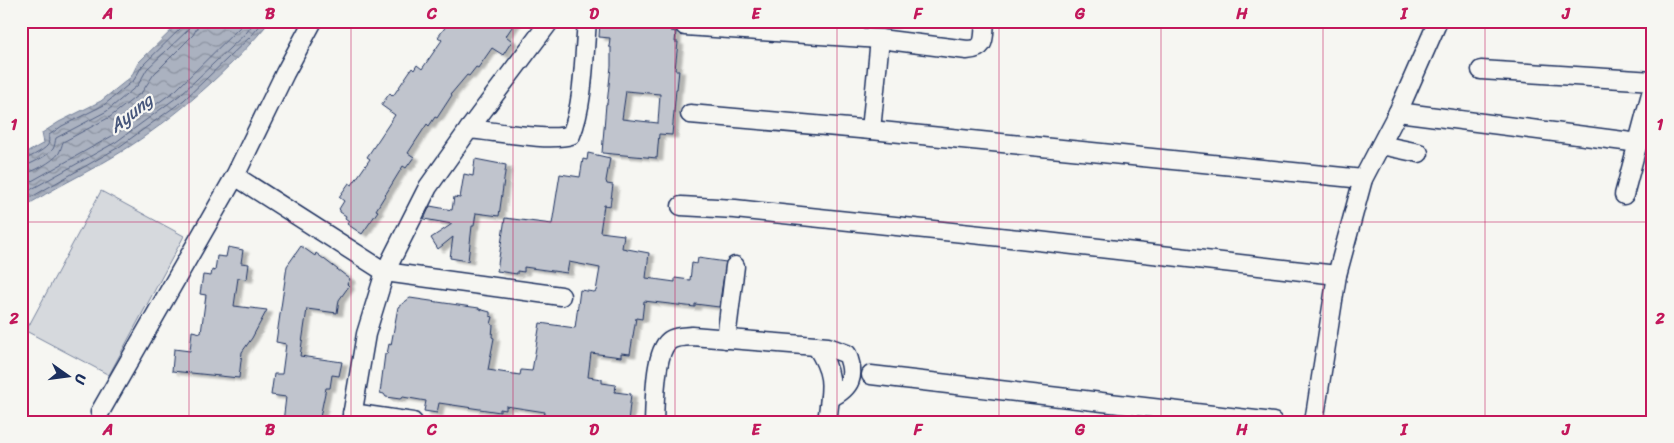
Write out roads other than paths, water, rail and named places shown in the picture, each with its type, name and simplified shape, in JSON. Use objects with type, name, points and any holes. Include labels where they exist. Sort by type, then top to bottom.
[{"type":"street","points":[[100,412],[235,176],[285,73],[313,21]]},
{"type":"street","points":[[413,422],[352,418],[366,334],[384,272],[428,187],[550,21]]},
{"type":"street","points":[[469,129],[549,138],[562,138],[571,135],[575,125],[582,83],[587,21]]},
{"type":"street","points":[[684,26],[880,39],[966,50],[977,49],[981,46],[985,21]]},
{"type":"street","points":[[1314,422],[1337,275],[1363,179],[1398,112],[1438,21]]},
{"type":"street","points":[[871,130],[880,39]]},
{"type":"street","points":[[1481,70],[1653,81]]},
{"type":"street","points":[[1624,195],[1653,86]]},
{"type":"street","points":[[1398,112],[1639,143]]},
{"type":"street","points":[[690,114],[1363,179]]},
{"type":"street","points":[[1381,145],[1419,153]]},
{"type":"street","points":[[235,176],[384,272],[561,296]]},
{"type":"street","points":[[681,206],[1029,240],[1337,275]]},
{"type":"street","points":[[726,339],[735,266]]},
{"type":"street","points":[[654,422],[657,370],[664,348],[669,341],[678,337],[692,336],[816,346],[830,371],[831,385],[827,422]]},
{"type":"street","points":[[871,374],[1273,422]]},
{"type":"water","name":"Ayung","points":[[181,21],[270,21],[237,58],[181,109],[121,152],[21,209],[21,156],[44,143],[42,133],[59,122],[101,101],[131,77],[138,63]]}]
